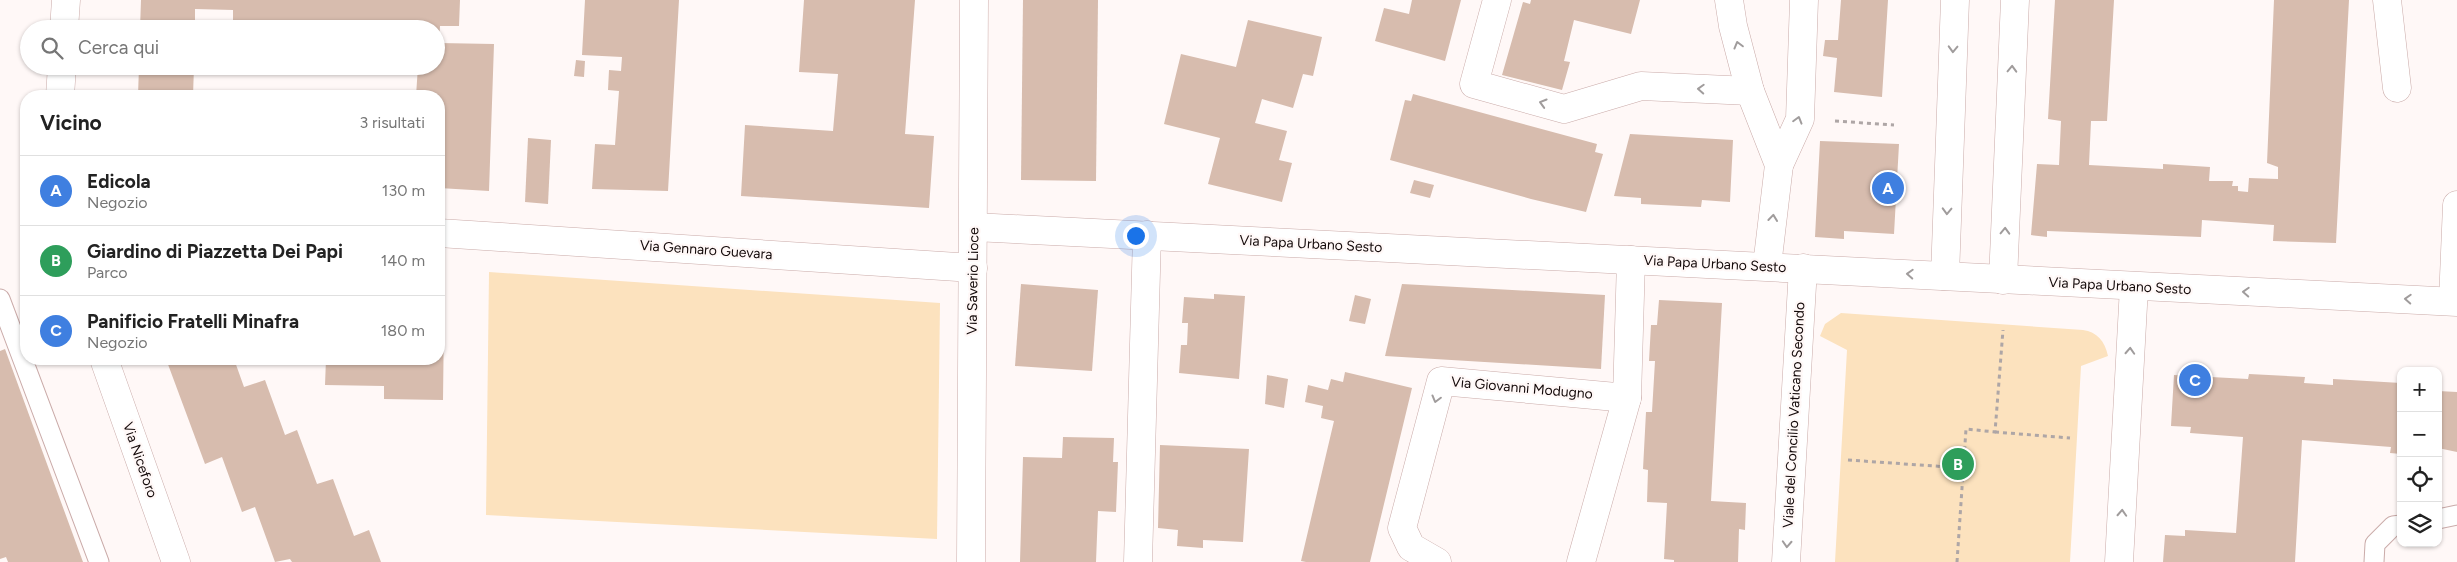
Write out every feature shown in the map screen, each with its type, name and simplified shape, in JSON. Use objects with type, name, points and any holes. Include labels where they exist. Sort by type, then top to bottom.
[{"type":"street","points":[[65,20],[66,0]]},
{"type":"street","name":"Via Saverio Lioce","points":[[971,562],[974,0]]},
{"type":"street","points":[[1496,0],[1474,84],[1564,109],[1641,86],[1750,91]]},
{"type":"street","points":[[1729,0],[1733,26],[1750,91],[1779,165]]},
{"type":"street","points":[[1768,266],[1779,165],[1800,119],[1804,0]]},
{"type":"street","points":[[1945,276],[1955,0]]},
{"type":"street","points":[[2003,280],[2015,0]]},
{"type":"street","points":[[2387,0],[2397,88]]},
{"type":"street","points":[[60,90],[61,75]]},
{"type":"street","points":[[2455,302],[2457,205]]},
{"type":"street","name":"Via Papa Urbano Sesto","points":[[974,227],[2455,302]]},
{"type":"street","name":"Via Gennaro Guevara","points":[[445,233],[973,268]]},
{"type":"street","points":[[1138,562],[1147,235]]},
{"type":"street","points":[[1582,562],[1627,398],[1631,260]]},
{"type":"street","name":"Viale del Concilio Vaticano Secondo","points":[[1786,562],[1803,268]]},
{"type":"street","points":[[2120,562],[2134,287]]},
{"type":"street","name":"Via Niceforo","points":[[106,365],[176,562]]},
{"type":"street","name":"Via Giovanni Modugno","points":[[1437,562],[1411,547],[1402,528],[1440,381],[1627,398]]},
{"type":"lane","points":[[0,299],[20,352]]},
{"type":"lane","points":[[25,365],[99,562]]},
{"type":"lane","points":[[2442,518],[2457,515]]},
{"type":"lane","points":[[2374,562],[2375,544],[2393,526],[2397,526]]},
{"type":"path","points":[[1800,119],[1894,125]]},
{"type":"path","points":[[1995,432],[2002,330]]},
{"type":"path","points":[[1957,562],[1966,429],[2070,438]]},
{"type":"path","points":[[1848,460],[1963,468]]},
{"type":"shaded area","points":[[489,272],[940,303],[937,539],[486,515]]},
{"type":"shaded area","points":[[1841,313],[2083,330],[2100,338],[2108,356],[2081,366],[2070,562],[1835,562],[1847,350],[1820,336],[1825,324]]},
{"type":"building","points":[[141,0],[460,0],[459,26],[445,26],[445,20],[233,20],[233,10],[195,9],[195,20],[140,20]]},
{"type":"building","points":[[585,0],[679,0],[668,191],[592,189],[595,144],[615,145],[619,91],[608,90],[609,70],[621,71],[622,57],[582,55]]},
{"type":"building","points":[[804,0],[915,0],[905,134],[934,136],[929,208],[741,196],[745,125],[833,131],[838,74],[799,72]]},
{"type":"building","points":[[1023,0],[1098,0],[1096,181],[1021,180]]},
{"type":"building","points":[[1412,0],[1461,0],[1445,61],[1375,41],[1384,8],[1409,14]]},
{"type":"building","points":[[1531,0],[1640,0],[1631,34],[1574,20],[1564,61],[1570,62],[1562,90],[1502,75],[1523,2],[1530,4]]},
{"type":"building","points":[[1841,0],[1888,0],[1882,97],[1834,92],[1837,58],[1823,56],[1825,40],[1838,40]]},
{"type":"building","points":[[2055,0],[2114,0],[2107,121],[2091,121],[2089,165],[2163,169],[2163,164],[2210,167],[2209,181],[2233,181],[2232,186],[2238,186],[2238,191],[2248,192],[2249,178],[2278,179],[2278,167],[2267,163],[2274,0],[2349,0],[2336,243],[2273,241],[2274,225],[2202,220],[2201,237],[2047,231],[2047,237],[2031,235],[2037,164],[2059,165],[2061,121],[2048,119]]},
{"type":"building","points":[[1248,20],[1322,37],[1313,76],[1303,74],[1293,108],[1262,99],[1255,123],[1287,131],[1279,160],[1292,163],[1282,202],[1208,184],[1220,138],[1164,124],[1181,54],[1236,67]]},
{"type":"building","points":[[445,43],[494,44],[489,191],[445,188],[445,90],[416,90],[417,75],[445,75]]},
{"type":"building","points":[[576,60],[585,61],[584,77],[574,76]]},
{"type":"building","points":[[139,75],[194,75],[193,90],[138,90]]},
{"type":"building","points":[[1413,94],[1597,144],[1595,152],[1603,154],[1586,212],[1531,199],[1390,160],[1405,100],[1411,101]]},
{"type":"building","points":[[1630,134],[1733,140],[1730,202],[1702,200],[1701,207],[1641,204],[1641,198],[1614,196]]},
{"type":"building","points":[[528,138],[551,140],[548,204],[525,202]]},
{"type":"building","points":[[1820,141],[1899,144],[1894,234],[1844,231],[1844,239],[1815,237]]},
{"type":"building","points":[[1414,180],[1434,185],[1430,198],[1410,193]]},
{"type":"building","points":[[1021,284],[1098,290],[1092,371],[1015,366]]},
{"type":"building","points":[[1402,284],[1605,295],[1601,369],[1385,356]]},
{"type":"building","points":[[1214,294],[1245,296],[1239,379],[1179,373],[1181,345],[1187,345],[1188,323],[1182,323],[1184,297],[1214,299]]},
{"type":"building","points":[[1355,295],[1371,299],[1365,324],[1349,321]]},
{"type":"building","points":[[1659,300],[1722,303],[1711,501],[1746,503],[1745,530],[1739,529],[1738,562],[1674,562],[1674,560],[1664,559],[1667,503],[1647,502],[1648,470],[1643,469],[1646,412],[1652,412],[1655,361],[1649,361],[1651,325],[1657,325]]},
{"type":"building","points":[[5,349],[83,562],[8,562],[6,557],[0,559],[0,351]]},
{"type":"building","points":[[168,365],[236,365],[244,387],[265,380],[285,435],[297,430],[317,484],[333,479],[354,536],[369,530],[381,562],[292,562],[290,559],[275,562],[255,507],[242,512],[222,457],[205,464]]},
{"type":"building","points":[[326,365],[443,365],[443,400],[384,399],[384,386],[325,385]]},
{"type":"building","points":[[1345,372],[1412,388],[1370,562],[1301,561],[1334,421],[1321,418],[1323,406],[1305,402],[1308,385],[1328,390],[1331,379],[1343,382]]},
{"type":"building","points":[[2249,374],[2305,377],[2304,383],[2333,385],[2333,379],[2397,383],[2397,454],[2390,453],[2391,447],[2302,440],[2295,562],[2163,562],[2165,535],[2185,536],[2185,530],[2236,533],[2243,437],[2190,433],[2191,427],[2171,426],[2174,375],[2248,379]]},
{"type":"building","points":[[1267,375],[1288,379],[1284,408],[1265,404]]},
{"type":"building","points":[[2442,391],[2457,392],[2457,452],[2442,449]]},
{"type":"building","points":[[1063,437],[1114,438],[1113,462],[1118,462],[1116,512],[1098,511],[1096,562],[1020,562],[1023,457],[1062,458]]},
{"type":"building","points":[[1160,445],[1249,449],[1243,542],[1203,540],[1203,548],[1177,546],[1178,530],[1158,528]]},
{"type":"place","name":"Edicola","points":[[1888,188]]},
{"type":"place","name":"Panificio Fratelli Minafra","points":[[2195,380]]},
{"type":"place","name":"Giardino di Piazzetta Dei Papi","points":[[1958,464]]}]
